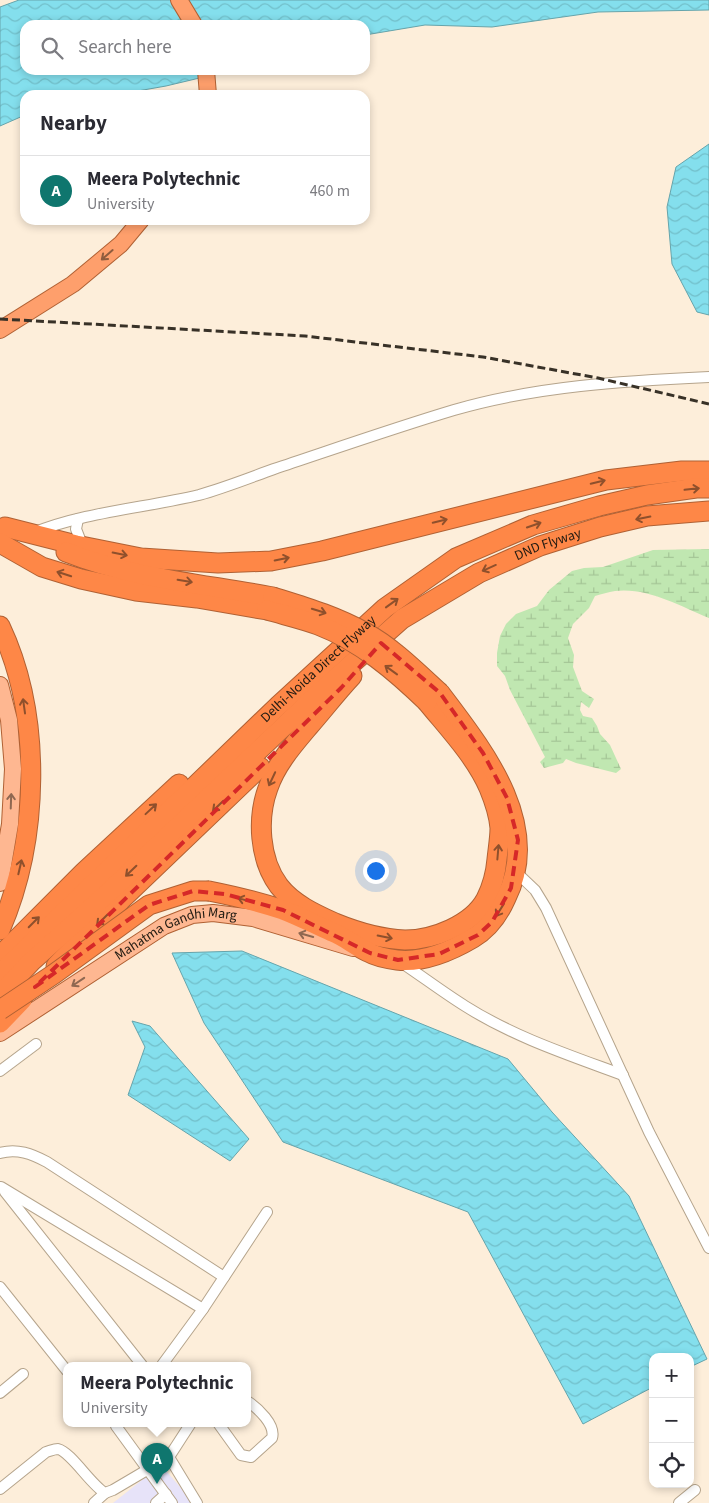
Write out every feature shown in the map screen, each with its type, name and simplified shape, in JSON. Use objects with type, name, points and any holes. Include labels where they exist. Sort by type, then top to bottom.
[{"type":"highway","points":[[179,0],[191,20]]},
{"type":"highway","points":[[206,75],[208,90]]},
{"type":"highway","points":[[0,330],[73,284],[121,244],[137,225]]},
{"type":"highway","points":[[2,532],[32,533],[82,547],[141,558],[218,563],[271,561],[322,551],[606,480],[682,472],[709,472]]},
{"type":"highway","name":"Delhi-Noida Direct Flyway","points":[[0,974],[278,706],[385,608],[456,558],[533,525],[599,506],[647,495],[709,488]]},
{"type":"highway","name":"DND Flyway","points":[[402,619],[479,573],[540,546],[600,527],[647,516],[709,510]]},
{"type":"highway","points":[[0,1010],[54,974],[149,905],[193,891],[209,891],[283,910],[344,937],[370,953],[398,960],[420,959],[439,954],[462,945],[478,935],[492,922],[502,908],[512,888],[518,859],[518,840],[513,813],[483,754],[434,698],[359,646],[270,604],[136,591],[81,580],[42,567],[2,532]]},
{"type":"highway","points":[[402,619],[341,688],[279,764],[268,788],[262,822],[265,856],[278,884],[288,896],[316,915],[357,931],[390,939],[406,940],[425,938],[454,927],[478,910],[486,898],[496,867],[500,828],[489,788],[434,698]]},
{"type":"highway","name":"Delhi-Noida Direct Flyway","points":[[0,995],[31,962],[109,892],[293,717],[402,619]]},
{"type":"highway","points":[[0,626],[16,669],[23,695],[28,734],[30,774],[27,828],[22,865],[0,930]]},
{"type":"highway","points":[[0,956],[84,872],[292,678],[337,652]]},
{"type":"highway","points":[[0,1022],[121,900],[341,688]]},
{"type":"main road","points":[[0,684],[8,720],[13,769],[10,824],[0,883]]},
{"type":"main road","name":"Mahatma Gandhi Marg","points":[[0,1032],[158,930],[192,915],[214,913],[253,918],[370,953]]},
{"type":"street","points":[[32,533],[78,520],[200,494],[455,410],[520,394],[641,380],[709,377]]},
{"type":"street","points":[[78,520],[76,529],[82,547]]},
{"type":"street","points":[[515,871],[535,890],[546,908],[649,1132],[709,1248]]},
{"type":"street","points":[[398,960],[466,1007],[494,1022],[558,1051],[623,1075]]},
{"type":"street","points":[[0,1071],[36,1044]]},
{"type":"street","points":[[0,1153],[16,1151],[31,1154],[47,1162],[224,1277]]},
{"type":"street","points":[[0,1186],[203,1309]]},
{"type":"street","points":[[0,1186],[140,1362]]},
{"type":"street","points":[[164,1362],[203,1309],[267,1212]]},
{"type":"street","points":[[0,1287],[63,1366]]},
{"type":"street","points":[[0,1393],[23,1374]]},
{"type":"street","points":[[221,1427],[241,1455],[251,1457],[272,1438],[273,1431],[251,1403]]},
{"type":"street","points":[[118,1427],[169,1499],[156,1503]]},
{"type":"street","points":[[94,1503],[105,1493],[169,1457],[188,1427]]},
{"type":"street","points":[[0,1489],[46,1452],[60,1450],[67,1454],[98,1489],[105,1493]]},
{"type":"street","points":[[169,1457],[197,1503]]},
{"type":"street","points":[[679,1503],[695,1490]]},
{"type":"highlighted area","points":[[381,643],[440,693],[483,753],[507,798],[518,840],[511,888],[492,922],[478,935],[439,954],[398,960],[370,953],[283,910],[225,894],[193,891],[149,905],[35,987],[341,688]]},
{"type":"shaded area","points":[[161,1465],[194,1503],[113,1503]]},
{"type":"green space","points":[[709,549],[709,618],[651,595],[639,592],[615,591],[595,596],[589,608],[573,624],[568,638],[574,655],[573,667],[582,691],[594,699],[589,708],[581,702],[580,710],[583,716],[592,718],[600,734],[610,745],[621,769],[616,773],[566,759],[563,763],[544,768],[540,762],[545,757],[510,690],[505,676],[497,666],[500,636],[506,624],[516,614],[537,606],[549,590],[572,571],[603,567],[653,550]]},
{"type":"water","points":[[19,0],[709,0],[709,10],[598,12],[492,27],[425,25],[370,34],[370,20],[20,20],[20,75],[212,75],[143,90],[20,90],[20,117],[0,126],[0,7]]},
{"type":"water","points":[[709,144],[709,315],[697,312],[672,264],[667,207],[676,167]]},
{"type":"water","points":[[242,951],[508,1059],[552,1112],[629,1196],[707,1359],[694,1365],[694,1353],[649,1353],[649,1389],[583,1424],[468,1212],[283,1142],[204,1023],[172,953]]},
{"type":"water","points":[[132,1021],[150,1026],[249,1139],[230,1161],[128,1095],[145,1047]]},
{"type":"railway","points":[[0,319],[305,336],[483,357],[598,378],[709,404]]},
{"type":"place","name":"Meera Polytechnic","points":[[157,1484]]}]
